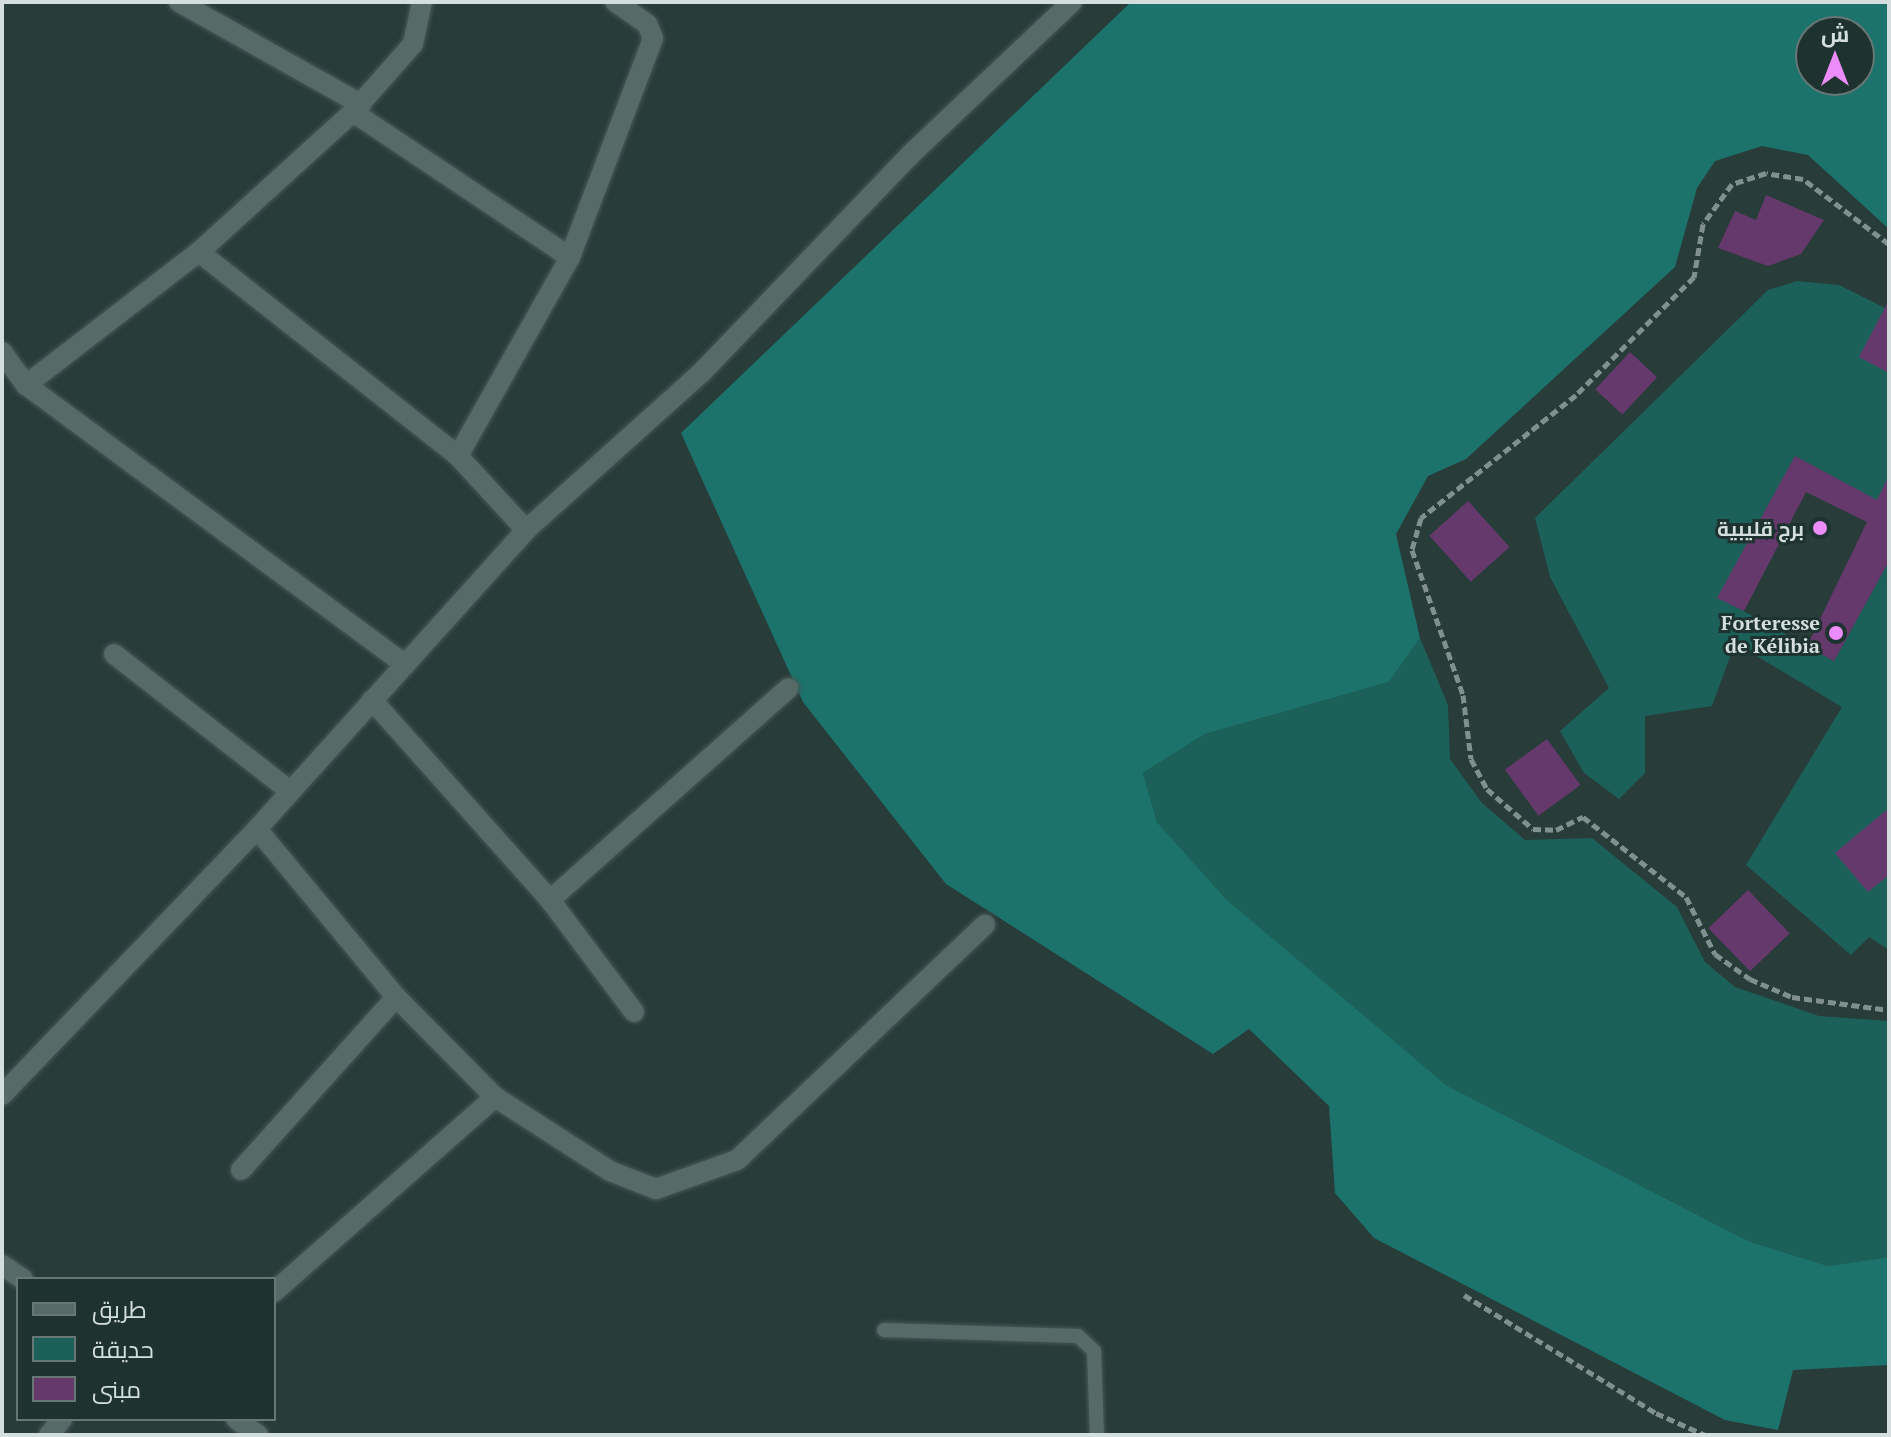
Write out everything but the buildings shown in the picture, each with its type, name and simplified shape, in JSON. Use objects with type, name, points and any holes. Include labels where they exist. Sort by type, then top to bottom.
[{"type":"street","points":[[179,2],[357,108],[570,257]]},
{"type":"street","points":[[26,385],[199,252],[357,108],[413,44],[422,2]]},
{"type":"street","points":[[458,456],[570,257],[653,38],[647,24],[615,2]]},
{"type":"street","points":[[2,1095],[257,829],[526,530],[701,373],[910,155],[1072,2]]},
{"type":"street","points":[[199,252],[458,456],[526,530]]},
{"type":"street","points":[[2,352],[26,385],[405,664]]},
{"type":"street","points":[[114,654],[290,791]]},
{"type":"street","points":[[550,900],[789,688]]},
{"type":"street","points":[[372,700],[550,900],[634,1012]]},
{"type":"street","points":[[257,829],[396,997],[495,1097],[636,1185],[686,1182],[737,1160],[985,925]]},
{"type":"street","points":[[241,1170],[396,997]]},
{"type":"street","points":[[276,1290],[495,1097]]},
{"type":"street","points":[[2,1265],[20,1277]]},
{"type":"street","points":[[239,1421],[258,1435]]},
{"type":"lane","points":[[884,1330],[1078,1336],[1094,1351],[1097,1435]]},
{"type":"path","points":[[1889,244],[1803,179],[1766,173],[1732,184],[1703,224],[1694,277],[1576,395],[1421,518],[1412,550],[1463,695],[1471,759],[1487,789],[1533,829],[1556,830],[1583,817],[1686,897],[1715,954],[1750,979],[1792,997],[1889,1010]]},
{"type":"path","points":[[1464,1295],[1698,1435],[1705,1435]]},
{"type":"green space","points":[[1797,281],[1839,285],[1889,310],[1889,507],[1795,456],[1718,597],[1834,661],[1889,561],[1889,950],[1869,937],[1851,955],[1746,865],[1842,707],[1735,643],[1712,706],[1645,716],[1645,773],[1619,799],[1584,773],[1560,731],[1609,688],[1550,577],[1535,518],[1768,290]]},
{"type":"green space","points":[[1420,638],[1448,705],[1450,759],[1482,803],[1525,840],[1592,838],[1677,907],[1705,962],[1735,987],[1819,1016],[1889,1021],[1889,1257],[1828,1266],[1748,1241],[1446,1085],[1338,1001],[1228,901],[1157,822],[1143,773],[1205,734],[1389,682]]},
{"type":"shaded area","points":[[1131,2],[1889,2],[1889,229],[1808,155],[1762,146],[1715,161],[1697,188],[1675,267],[1466,459],[1428,476],[1396,534],[1420,638],[1389,682],[1205,734],[1143,773],[1157,822],[1228,901],[1446,1085],[1748,1241],[1828,1266],[1889,1257],[1889,1365],[1793,1370],[1778,1430],[1725,1420],[1374,1238],[1335,1193],[1329,1106],[1249,1029],[1213,1054],[946,884],[803,702],[681,433]]},
{"type":"place","name":"برج قليبية","points":[[1820,528]]},
{"type":"place","name":"Forteresse de Kélibia","points":[[1836,633]]}]
